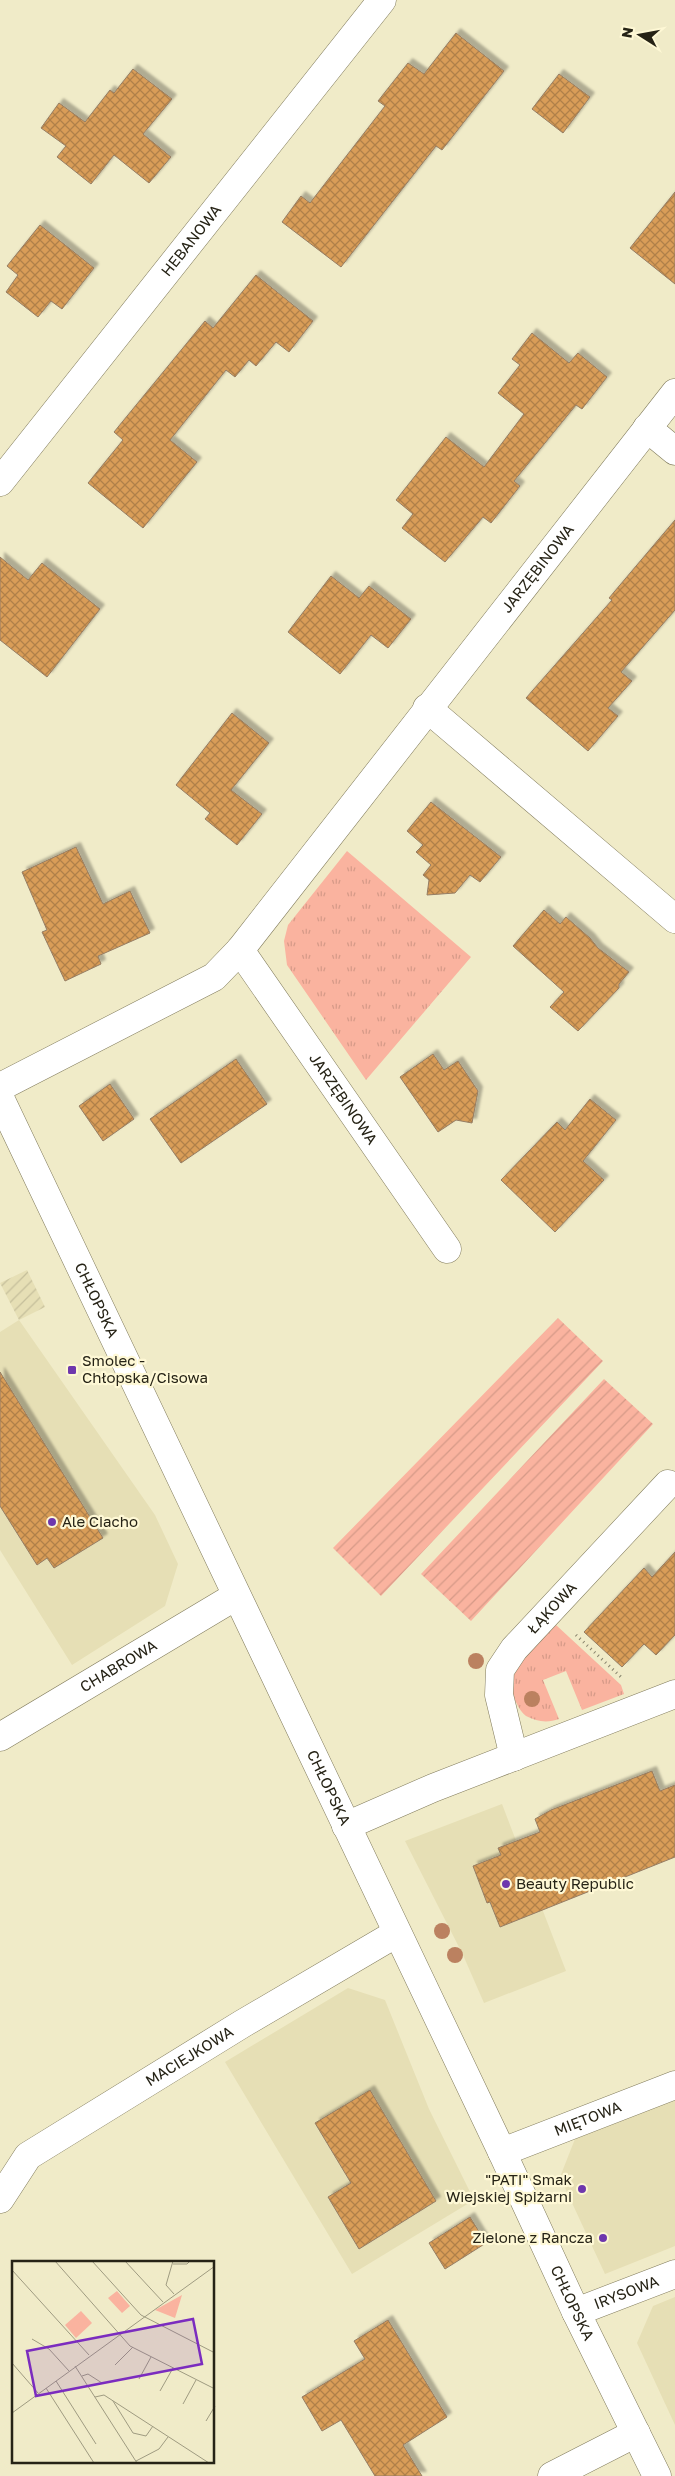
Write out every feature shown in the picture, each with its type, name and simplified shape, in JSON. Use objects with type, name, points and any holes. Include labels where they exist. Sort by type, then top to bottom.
[{"type":"street","name":"HEBANOWA","points":[[0,482],[382,0]]},
{"type":"street","name":"JARZĘBINOWA","points":[[0,1087],[214,977],[240,950],[427,708],[675,393]]},
{"type":"street","points":[[647,428],[675,451]]},
{"type":"street","points":[[427,708],[675,919]]},
{"type":"street","name":"JARZĘBINOWA","points":[[240,950],[446,1249]]},
{"type":"street","name":"CHŁOPSKA","points":[[0,1098],[502,2152],[576,2312],[658,2476]]},
{"type":"street","name":"ŁĄKOWA","points":[[514,1757],[499,1694],[500,1670],[514,1649],[668,1484]]},
{"type":"street","name":"CHABROWA","points":[[0,1738],[236,1596]]},
{"type":"street","points":[[346,1826],[433,1788],[675,1694]]},
{"type":"street","name":"MACIEJKOWA","points":[[0,2199],[28,2156],[250,2019],[397,1933]]},
{"type":"street","name":"MIĘTOWA","points":[[502,2152],[675,2086]]},
{"type":"street","name":"IRYSOWA","points":[[576,2312],[675,2274]]},
{"type":"street","points":[[552,2476],[636,2433]]},
{"type":"path","points":[[550,1610],[626,1682],[635,1710]]},
{"type":"shaded area","points":[[27,1270],[45,1307],[19,1320],[0,1283]]},
{"type":"shaded area","points":[[19,1320],[155,1515],[178,1564],[165,1606],[72,1665],[0,1550],[0,1332]]},
{"type":"shaded area","points":[[502,1804],[566,1971],[484,2003],[463,1955],[405,1841]]},
{"type":"shaded area","points":[[348,1988],[385,2000],[429,2109],[474,2200],[352,2274],[225,2062]]},
{"type":"shaded area","points":[[675,2100],[675,2246],[605,2274],[560,2177],[575,2139]]},
{"type":"shaded area","points":[[675,2297],[675,2425],[637,2343],[653,2306]]},
{"type":"green space","points":[[347,851],[471,957],[366,1080],[287,965],[284,941],[288,925]]},
{"type":"green space","points":[[558,1318],[603,1361],[381,1596],[333,1548]]},
{"type":"green space","points":[[604,1379],[653,1424],[471,1621],[421,1574]]},
{"type":"green space","points":[[556,1625],[621,1685],[624,1694],[582,1710],[566,1671],[543,1680],[559,1719],[538,1721],[526,1716],[520,1709],[512,1693],[512,1681],[522,1660]]},
{"type":"building","points":[[456,33],[504,71],[442,150],[436,146],[341,267],[282,222],[301,196],[310,203],[385,106],[378,101],[408,63],[424,74]]},
{"type":"building","points":[[133,69],[172,99],[143,134],[171,157],[149,183],[114,155],[91,184],[57,157],[66,146],[41,128],[59,103],[85,122],[110,90],[114,93]]},
{"type":"building","points":[[559,74],[590,97],[563,133],[532,109]]},
{"type":"building","points":[[675,192],[675,284],[630,248]]},
{"type":"building","points":[[40,225],[94,268],[62,309],[51,301],[38,317],[6,292],[18,275],[7,266]]},
{"type":"building","points":[[256,275],[313,321],[289,352],[276,342],[256,366],[249,360],[235,377],[226,370],[170,440],[197,462],[143,528],[88,483],[123,440],[114,432],[205,321],[213,328]]},
{"type":"building","points":[[532,333],[569,363],[578,353],[607,377],[582,409],[576,405],[514,481],[520,486],[491,523],[483,517],[445,562],[402,528],[413,514],[396,500],[446,437],[484,467],[524,414],[498,393],[520,365],[512,359]]},
{"type":"building","points":[[675,520],[675,610],[621,672],[632,681],[608,708],[618,716],[588,751],[526,698],[612,600],[609,598]]},
{"type":"building","points":[[0,557],[28,580],[42,563],[100,609],[47,677],[0,640]]},
{"type":"building","points":[[331,576],[359,598],[369,586],[411,619],[388,648],[371,635],[340,674],[288,632]]},
{"type":"building","points":[[232,713],[269,743],[231,790],[262,814],[237,845],[205,819],[210,813],[176,785]]},
{"type":"building","points":[[431,802],[501,857],[480,882],[470,875],[455,893],[427,895],[429,880],[423,875],[431,865],[416,852],[423,845],[407,831]]},
{"type":"building","points":[[76,847],[103,904],[130,891],[150,933],[98,956],[101,964],[65,981],[42,932],[47,930],[22,872]]},
{"type":"building","points":[[544,910],[560,924],[566,917],[590,938],[598,948],[629,972],[619,984],[619,988],[578,1031],[550,1007],[564,992],[513,946]]},
{"type":"building","points":[[433,1054],[444,1070],[458,1061],[478,1091],[472,1123],[456,1120],[438,1132],[400,1077]]},
{"type":"building","points":[[236,1059],[267,1104],[181,1163],[150,1119]]},
{"type":"building","points":[[110,1084],[134,1119],[103,1141],[79,1106]]},
{"type":"building","points":[[590,1099],[616,1120],[583,1161],[604,1180],[555,1232],[501,1180],[557,1122],[565,1130]]},
{"type":"building","name":"Ale Ciacho","points":[[0,1372],[103,1538],[54,1568],[47,1558],[37,1565],[0,1506]]},
{"type":"building","points":[[675,1552],[675,1635],[656,1655],[644,1644],[622,1667],[584,1632],[644,1568],[652,1577]]},
{"type":"building","points":[[652,1771],[660,1791],[675,1785],[675,1857],[500,1927],[490,1902],[487,1903],[473,1866],[501,1855],[498,1848],[540,1832],[535,1819],[551,1810]]},
{"type":"building","points":[[370,2090],[436,2201],[359,2249],[328,2197],[351,2183],[315,2123]]},
{"type":"building","points":[[470,2217],[486,2243],[445,2269],[429,2243]]},
{"type":"building","points":[[388,2320],[447,2417],[403,2445],[422,2476],[375,2476],[341,2420],[322,2431],[302,2397],[365,2359],[354,2341]]},
{"type":"place","name":"Smolec - Chłopska/Cisowa","points":[[72,1370]]},
{"type":"place","name":"Ale Ciacho","points":[[52,1522]]},
{"type":"place","name":"Beauty Republic","points":[[506,1884]]},
{"type":"place","name":"\"PATI\" Smak Wiejskiej Spiżarni","points":[[582,2189]]},
{"type":"place","name":"Zielone z Rancza","points":[[603,2238]]}]
